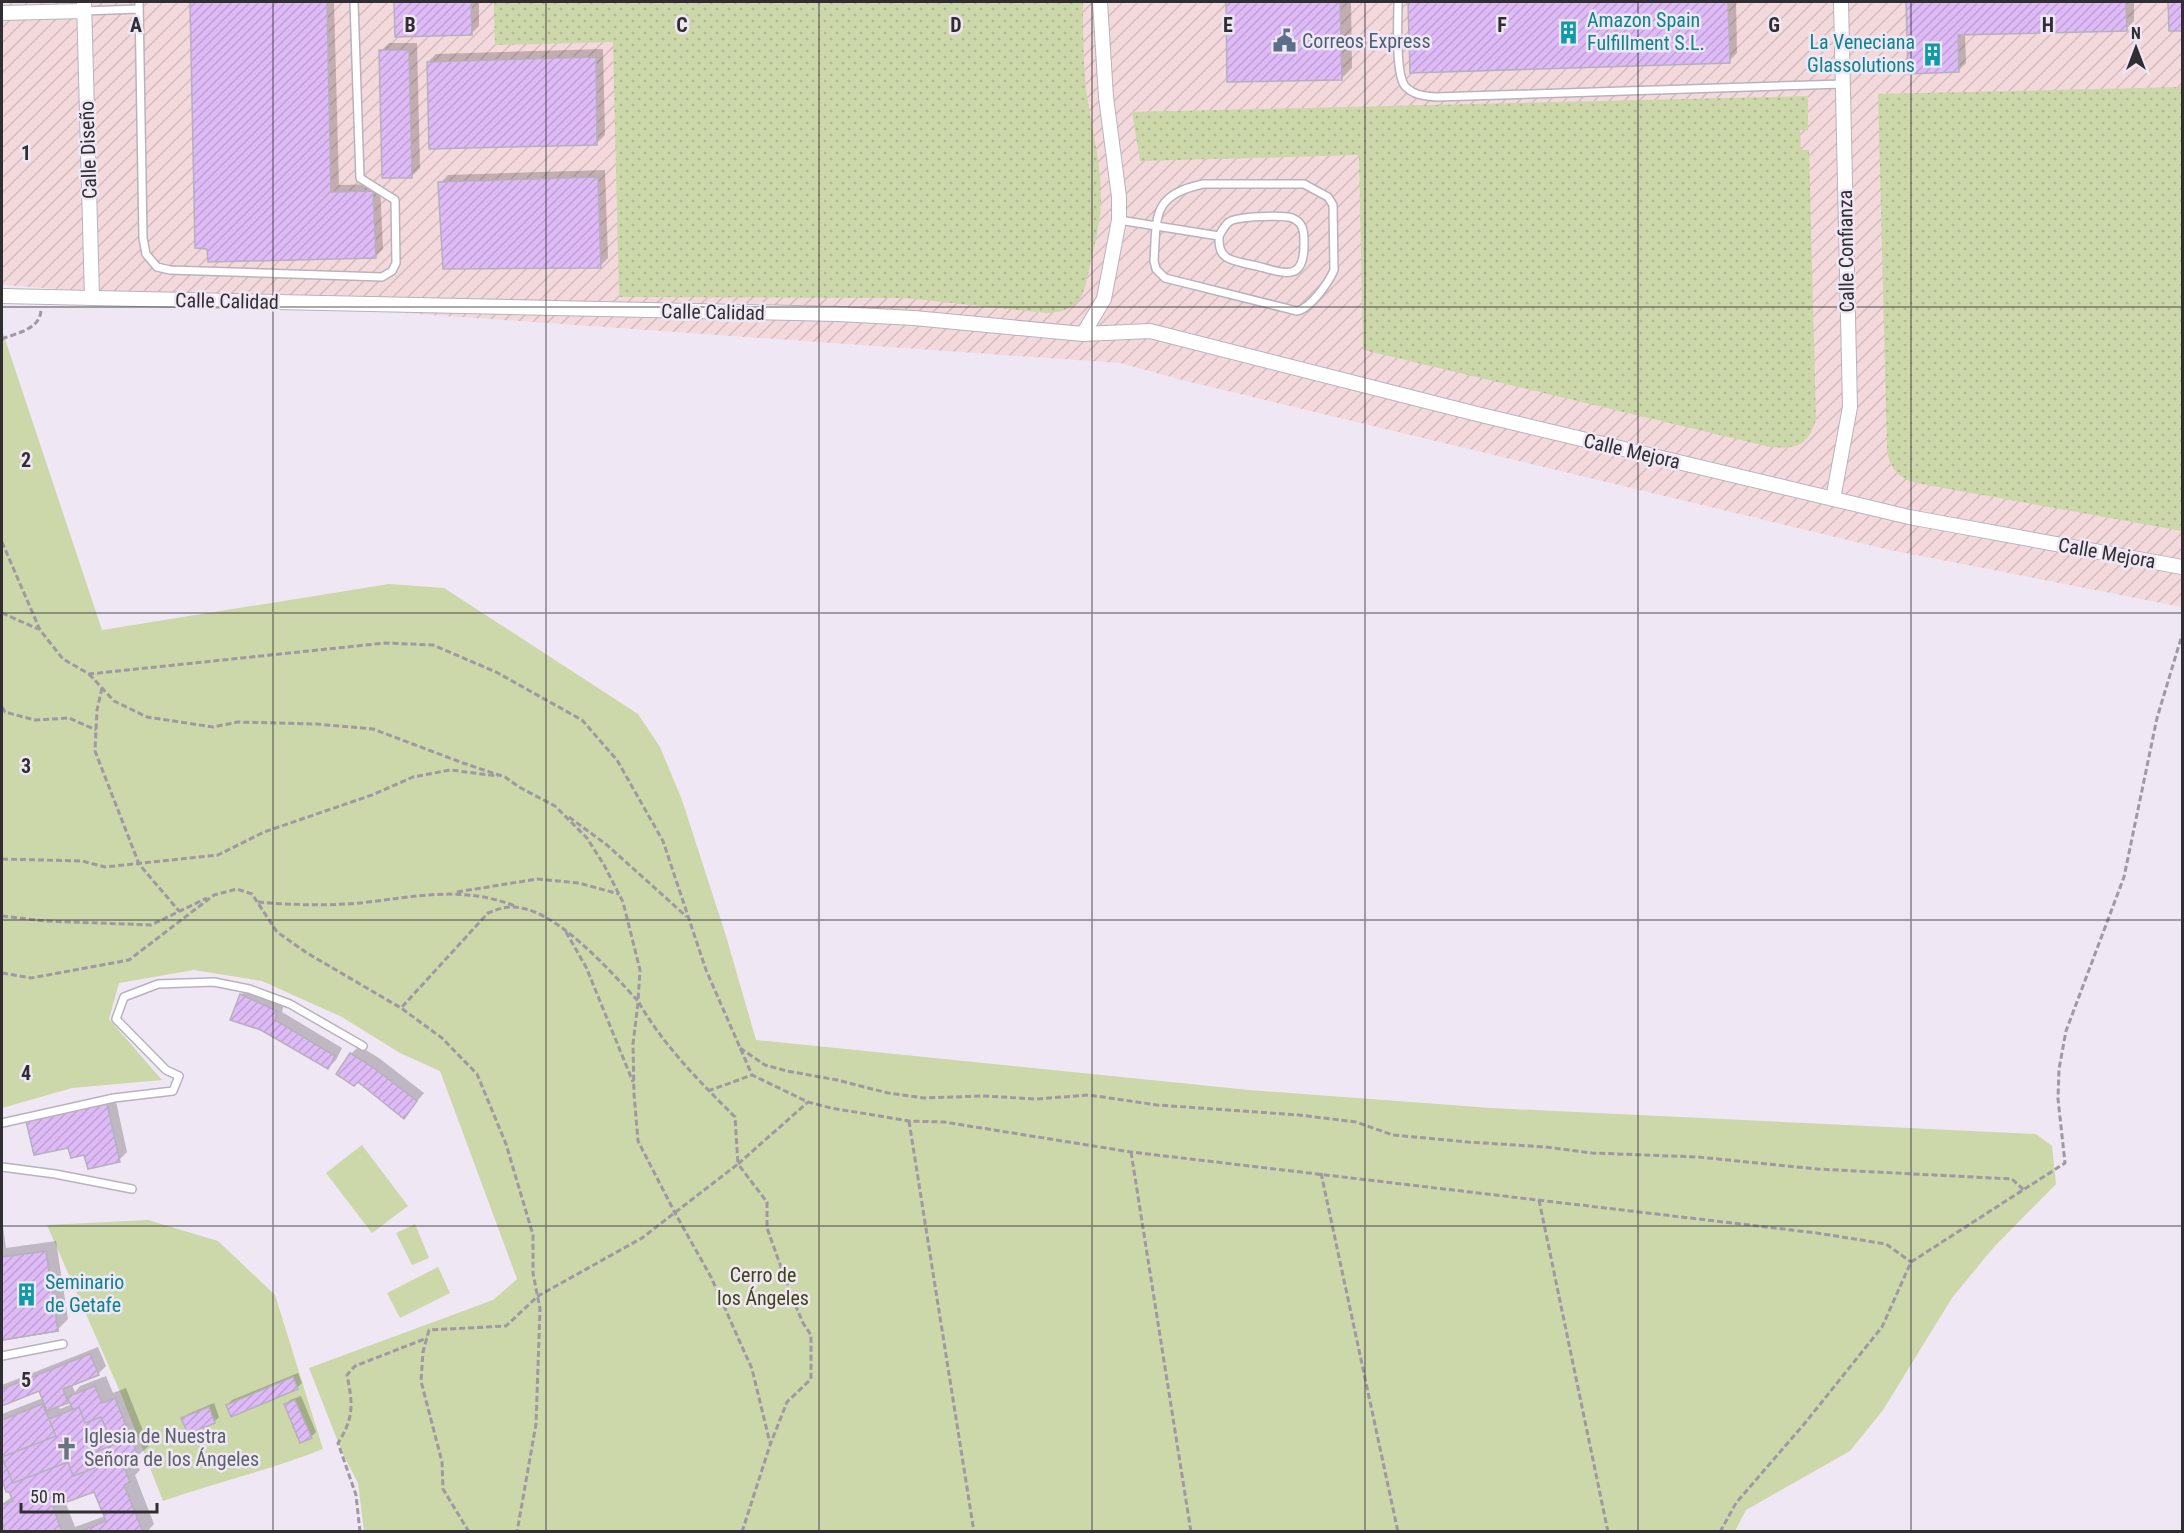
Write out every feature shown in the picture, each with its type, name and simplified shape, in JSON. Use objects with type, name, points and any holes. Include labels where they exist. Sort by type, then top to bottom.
[{"type":"street","points":[[1083,334],[1104,299],[1119,220],[1119,197],[1106,96],[1100,2]]},
{"type":"street","name":"Calle Confianza","points":[[1833,499],[1850,407],[1841,2]]},
{"type":"street","points":[[2,13],[84,6]]},
{"type":"street","name":"Calle Diseño","points":[[84,6],[92,298]]},
{"type":"street","name":"Calle Calidad","points":[[2,296],[838,315],[914,318],[1083,334]]},
{"type":"street","name":"Calle Mejora","points":[[1083,334],[1150,332],[1478,414],[1909,517],[2182,567]]},
{"type":"lane","points":[[84,6],[139,5],[143,238],[146,254],[157,267],[170,270],[382,277],[392,271],[396,263],[395,200],[360,178],[354,2]]},
{"type":"lane","points":[[1398,2],[1400,75],[1406,86],[1422,96],[1843,84]]},
{"type":"lane","points":[[1203,184],[1304,184],[1328,197],[1333,205],[1334,270],[1305,310],[1297,311],[1165,278],[1156,269],[1154,261],[1156,226],[1158,210],[1166,201],[1191,187],[1203,184]]},
{"type":"lane","points":[[1237,218],[1291,218],[1304,230],[1302,265],[1294,272],[1282,273],[1226,258],[1219,249],[1219,237],[1223,228],[1237,218]]},
{"type":"lane","points":[[1119,220],[1219,237]]},
{"type":"lane","points":[[2,1123],[114,1098],[173,1091],[179,1076],[166,1070],[116,1019],[124,997],[158,984],[214,982],[249,989],[290,1004],[363,1046]]},
{"type":"lane","points":[[2,1167],[56,1174],[132,1189]]},
{"type":"lane","points":[[2,1356],[63,1344]]},
{"type":"path","points":[[2,339],[34,326],[40,319],[42,298]]},
{"type":"path","points":[[2,542],[40,630],[63,658],[89,674],[114,701],[147,717],[213,727],[238,722],[317,724],[373,729],[463,764],[505,777],[555,806],[587,838],[619,894],[640,970],[633,1044],[638,1141],[711,1277],[752,1369],[770,1445]]},
{"type":"path","points":[[2,613],[40,630]]},
{"type":"path","points":[[1720,1532],[1736,1503],[1805,1423],[1882,1327],[1911,1262],[2065,1163],[2058,1099],[2059,1069],[2066,1031],[2124,878],[2157,717],[2182,635]]},
{"type":"path","points":[[89,674],[385,644],[433,645],[496,672],[582,720],[617,760],[663,841],[706,970],[752,1075],[808,1102],[831,1108],[909,1120],[944,1122],[1131,1152],[1817,1233],[1886,1244],[1911,1262]]},
{"type":"path","points":[[102,688],[97,710],[96,751],[140,864],[179,911]]},
{"type":"path","points":[[2,707],[5,712],[35,720],[69,718],[96,730]]},
{"type":"path","points":[[2,859],[82,861],[105,867],[218,855],[264,832],[372,795],[414,777],[450,770],[505,777]]},
{"type":"path","points":[[560,811],[607,845],[689,918]]},
{"type":"path","points":[[443,894],[537,879],[579,883],[619,894]]},
{"type":"path","points":[[2,916],[45,921],[151,925],[214,895],[237,889],[252,894],[277,932],[401,1008],[442,1038],[477,1074],[506,1144],[533,1234],[533,1273],[540,1310],[536,1424],[517,1532]]},
{"type":"path","points":[[258,902],[321,905],[458,893],[498,900],[549,918],[613,974],[638,1001],[653,1027],[708,1091],[735,1117],[738,1164],[767,1202],[767,1228],[791,1295],[811,1335],[811,1379],[787,1402],[770,1445],[742,1532]]},
{"type":"path","points":[[2,973],[31,978],[129,960],[214,895]]},
{"type":"path","points":[[401,1008],[488,914],[502,908],[513,907],[525,910]]},
{"type":"path","points":[[565,930],[586,967],[634,1083]]},
{"type":"path","points":[[740,1048],[765,1065],[787,1071],[837,1080],[888,1093],[924,1098],[983,1096],[1036,1099],[1089,1095],[1157,1105],[1299,1115],[1356,1122],[1393,1135],[1468,1142],[1546,1147],[1592,1153],[1719,1158],[1817,1169],[2012,1179],[2024,1190]]},
{"type":"path","points":[[708,1091],[752,1075]]},
{"type":"path","points":[[469,1532],[443,1489],[442,1462],[421,1381],[423,1352],[429,1330],[506,1326],[538,1296],[642,1238],[738,1164],[808,1102]]},
{"type":"path","points":[[909,1120],[974,1532]]},
{"type":"path","points":[[1131,1152],[1191,1532]]},
{"type":"path","points":[[1321,1173],[1398,1532]]},
{"type":"path","points":[[1539,1200],[1608,1532]]},
{"type":"path","points":[[360,1532],[356,1495],[338,1443],[352,1414],[347,1375],[355,1366],[427,1338]]},
{"type":"shaded area","points":[[2,2],[2182,2],[2182,607],[1885,549],[1182,380],[1120,363],[2,285]]},
{"type":"green space","points":[[494,2],[1083,2],[1086,89],[1101,184],[1100,214],[1084,291],[1075,304],[1047,313],[904,298],[619,297],[613,42],[495,45]]},
{"type":"green space","points":[[2182,87],[2182,531],[1916,483],[1904,478],[1892,466],[1887,447],[1878,94]]},
{"type":"green space","points":[[1808,96],[1808,130],[1800,130],[1801,150],[1809,150],[1816,420],[1809,436],[1804,441],[1787,447],[1770,447],[1363,350],[1359,155],[1140,161],[1132,112]]},
{"type":"green space","name":"Cerro de los Ángeles","points":[[2,330],[102,630],[389,584],[444,588],[638,714],[660,747],[682,800],[726,936],[756,1040],[1249,1090],[1491,1108],[2036,1134],[2052,1146],[2056,1184],[1993,1248],[1952,1298],[1883,1410],[1850,1451],[1746,1510],[1735,1531],[364,1531],[358,1483],[342,1452],[309,1368],[493,1300],[517,1279],[440,1071],[400,1053],[342,1017],[262,981],[194,970],[119,983],[109,1019],[162,1080],[72,1088],[2,1108]]},
{"type":"green space","points":[[362,1145],[408,1206],[372,1233],[326,1173]]},
{"type":"green space","points":[[148,1220],[218,1241],[275,1295],[323,1449],[163,1501],[121,1394],[47,1225]]},
{"type":"green space","points":[[415,1224],[429,1258],[412,1265],[396,1233]]},
{"type":"green space","points":[[438,1267],[450,1293],[400,1318],[387,1293]]},
{"type":"building","points":[[190,2],[327,2],[331,192],[373,191],[376,258],[208,262],[207,249],[195,248]]},
{"type":"building","points":[[394,2],[471,2],[472,35],[395,37]]},
{"type":"building","name":"Correos Express","points":[[1226,2],[1340,2],[1342,80],[1227,82]]},
{"type":"building","name":"Amazon Spain Fulfillment S.L.","points":[[1408,2],[1728,2],[1730,63],[1410,73]]},
{"type":"building","name":"La Veneciana Glassolutions","points":[[1906,2],[2126,2],[2127,31],[1958,35],[1959,72],[1908,74]]},
{"type":"building","points":[[2168,2],[2182,2],[2182,31],[2169,31]]},
{"type":"building","points":[[379,50],[409,50],[412,178],[382,178]]},
{"type":"building","points":[[596,57],[597,145],[429,149],[427,62]]},
{"type":"building","points":[[598,177],[601,268],[443,269],[438,182]]},
{"type":"building","points":[[240,994],[277,1011],[275,1020],[335,1056],[328,1069],[261,1030],[230,1020]]},
{"type":"building","points":[[350,1053],[417,1101],[404,1119],[358,1082],[354,1086],[336,1074]]},
{"type":"building","points":[[107,1104],[120,1162],[88,1169],[84,1155],[71,1158],[68,1148],[34,1155],[26,1121]]},
{"type":"building","name":"Seminario de Getafe","points":[[46,1251],[58,1331],[2,1340],[2,1257]],"holes":[[[22,1283],[26,1308],[9,1311],[4,1285]]]},
{"type":"building","name":"Seminario de Getafe","points":[[46,1251],[58,1331],[2,1340],[2,1257]]},
{"type":"building","points":[[90,1354],[99,1375],[63,1389],[68,1403],[47,1411],[39,1391],[2,1406],[2,1389]]},
{"type":"building","points":[[293,1377],[298,1389],[231,1417],[226,1405]]},
{"type":"building","points":[[95,1386],[102,1403],[115,1398],[139,1458],[123,1465],[130,1482],[124,1485],[143,1532],[79,1532],[106,1521],[94,1492],[53,1507],[62,1532],[28,1532],[27,1529],[21,1532],[5,1532],[2,1505],[13,1501],[9,1492],[6,1492],[2,1480],[2,1420],[42,1404],[49,1419],[73,1410],[67,1397]]},
{"type":"building","points":[[295,1400],[312,1438],[300,1443],[284,1404]]},
{"type":"building","name":"Iglesia de Nuestra Señora de los Ángeles","points":[[79,1407],[85,1423],[101,1417],[113,1445],[98,1451],[103,1465],[73,1476],[68,1462],[13,1483],[2,1457],[56,1436],[49,1419]]},
{"type":"building","points":[[209,1407],[215,1423],[188,1434],[181,1418]]},
{"type":"place","name":"Amazon Spain Fulfillment S.L.","points":[[1569,32]]},
{"type":"place","name":"Correos Express","points":[[1284,41]]},
{"type":"place","name":"La Veneciana Glassolutions","points":[[1933,54]]},
{"type":"place","name":"Seminario de Getafe","points":[[27,1294]]},
{"type":"place","name":"Iglesia de Nuestra Señora de los Ángeles","points":[[66,1448]]}]
